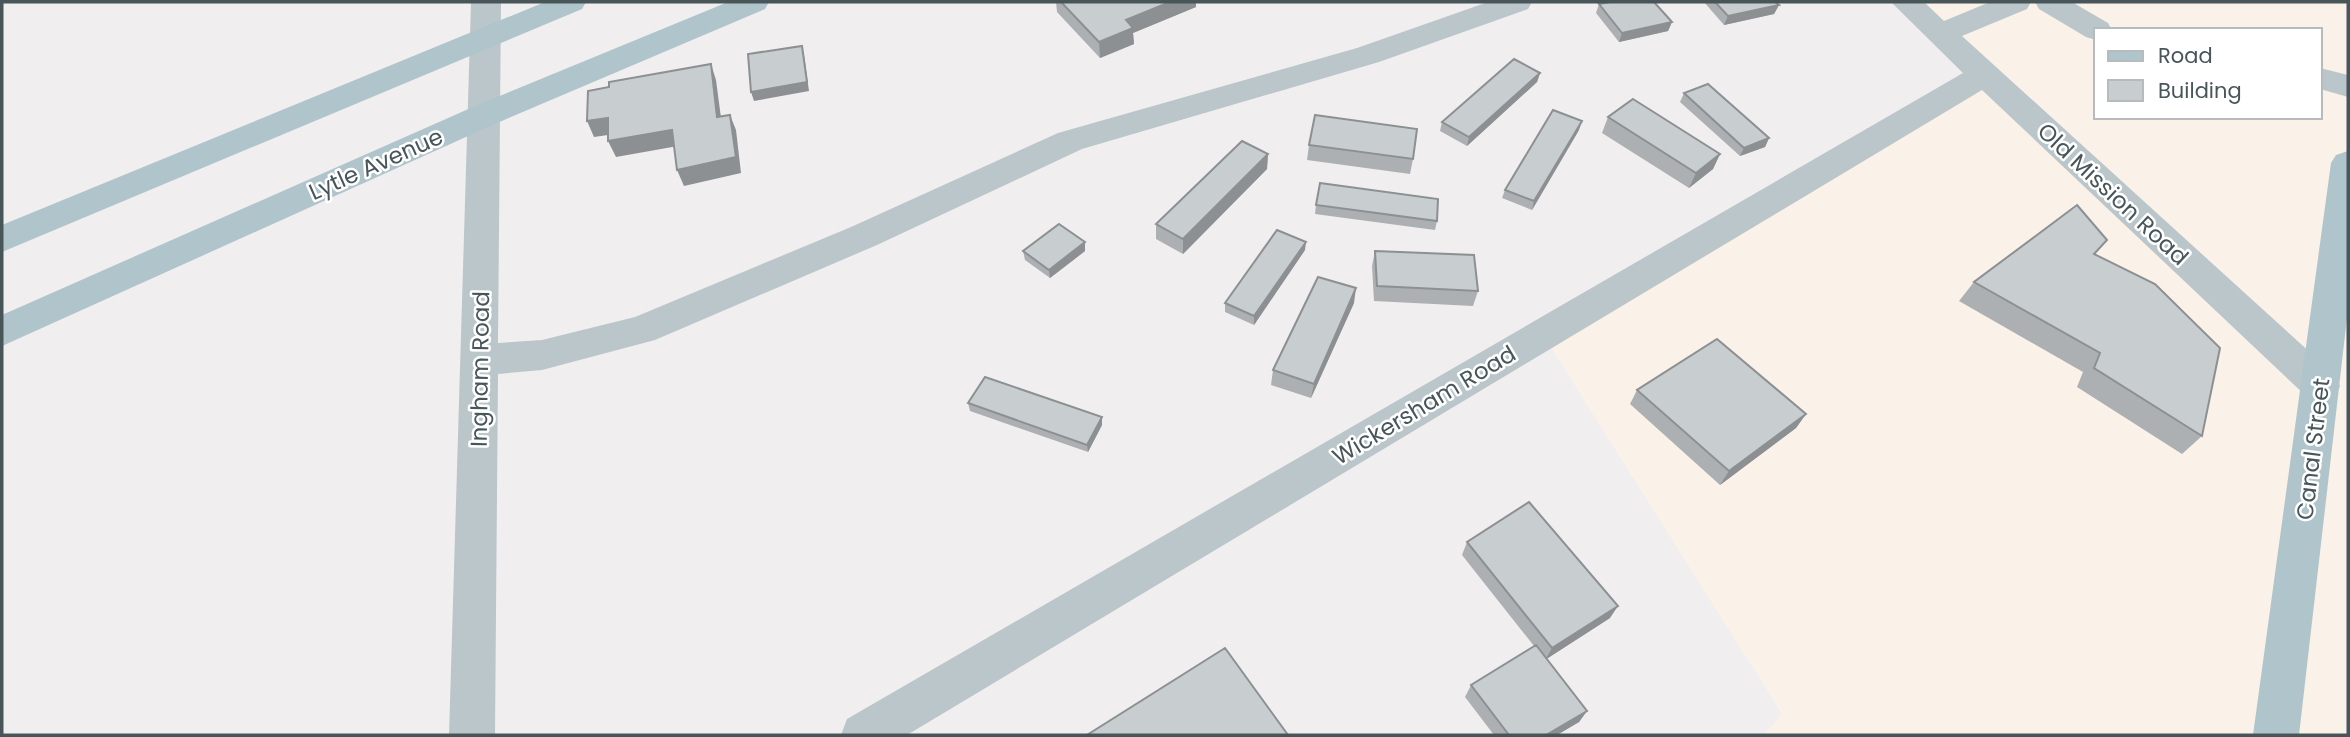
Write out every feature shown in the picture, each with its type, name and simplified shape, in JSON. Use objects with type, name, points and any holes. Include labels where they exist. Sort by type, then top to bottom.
[{"type":"main road","points":[[2,239],[485,19],[571,2]]},
{"type":"main road","name":"Lytle Avenue","points":[[2,331],[485,115],[754,2]]},
{"type":"main road","name":"Canal Street","points":[[2276,735],[2346,202],[2348,163]]},
{"type":"street","points":[[480,360],[542,355],[642,330],[864,236],[1069,141],[1368,55],[1517,2]]},
{"type":"street","name":"Old Mission Road","points":[[1906,2],[2321,386]]},
{"type":"street","points":[[1940,34],[2016,2]]},
{"type":"street","points":[[2050,2],[2094,28]]},
{"type":"street","name":"Ingham Road","points":[[472,735],[485,19]]},
{"type":"street","name":"Wickersham Road","points":[[864,735],[1984,75]]},
{"type":"street","points":[[2322,79],[2348,86]]},
{"type":"shaded area","points":[[1905,2],[2348,2],[2348,735],[1764,735],[1782,714],[1543,335],[1983,75]]},
{"type":"building","points":[[1061,2],[1170,2],[1126,20],[1133,28],[1099,42]]},
{"type":"building","points":[[1654,2],[1672,22],[1622,33],[1599,4]]},
{"type":"building","points":[[1715,2],[1775,2],[1779,5],[1728,16]]},
{"type":"building","points":[[802,46],[807,82],[751,92],[748,54]]},
{"type":"building","points":[[1514,59],[1540,73],[1469,137],[1442,122]]},
{"type":"building","points":[[711,64],[717,117],[730,115],[736,157],[677,170],[672,130],[608,141],[608,118],[587,121],[588,91],[609,87],[609,82]]},
{"type":"building","points":[[1708,84],[1769,138],[1744,148],[1684,93]]},
{"type":"building","points":[[1633,99],[1720,154],[1696,173],[1608,117]]},
{"type":"building","points":[[1553,110],[1582,121],[1534,201],[1505,190]]},
{"type":"building","points":[[1315,115],[1417,129],[1413,159],[1309,145]]},
{"type":"building","points":[[1242,141],[1268,154],[1183,239],[1156,224]]},
{"type":"building","points":[[1320,183],[1438,199],[1437,221],[1316,205]]},
{"type":"building","points":[[2077,205],[2107,240],[2094,254],[2155,284],[2220,348],[2202,436],[2094,368],[2100,353],[1974,282]]},
{"type":"building","points":[[1059,224],[1085,242],[1049,270],[1023,251]]},
{"type":"building","points":[[1277,230],[1306,242],[1254,316],[1225,303]]},
{"type":"building","points":[[1375,251],[1474,255],[1478,291],[1377,286]]},
{"type":"building","points":[[1318,277],[1356,288],[1314,384],[1273,370]]},
{"type":"building","points":[[1717,339],[1806,414],[1729,471],[1637,390]]},
{"type":"building","points":[[985,377],[1102,417],[1087,445],[968,403]]},
{"type":"building","points":[[1529,502],[1618,606],[1552,648],[1467,542]]},
{"type":"building","points":[[1536,645],[1587,711],[1546,735],[1509,735],[1471,685]]},
{"type":"building","points":[[1225,648],[1288,735],[1087,735]]}]
